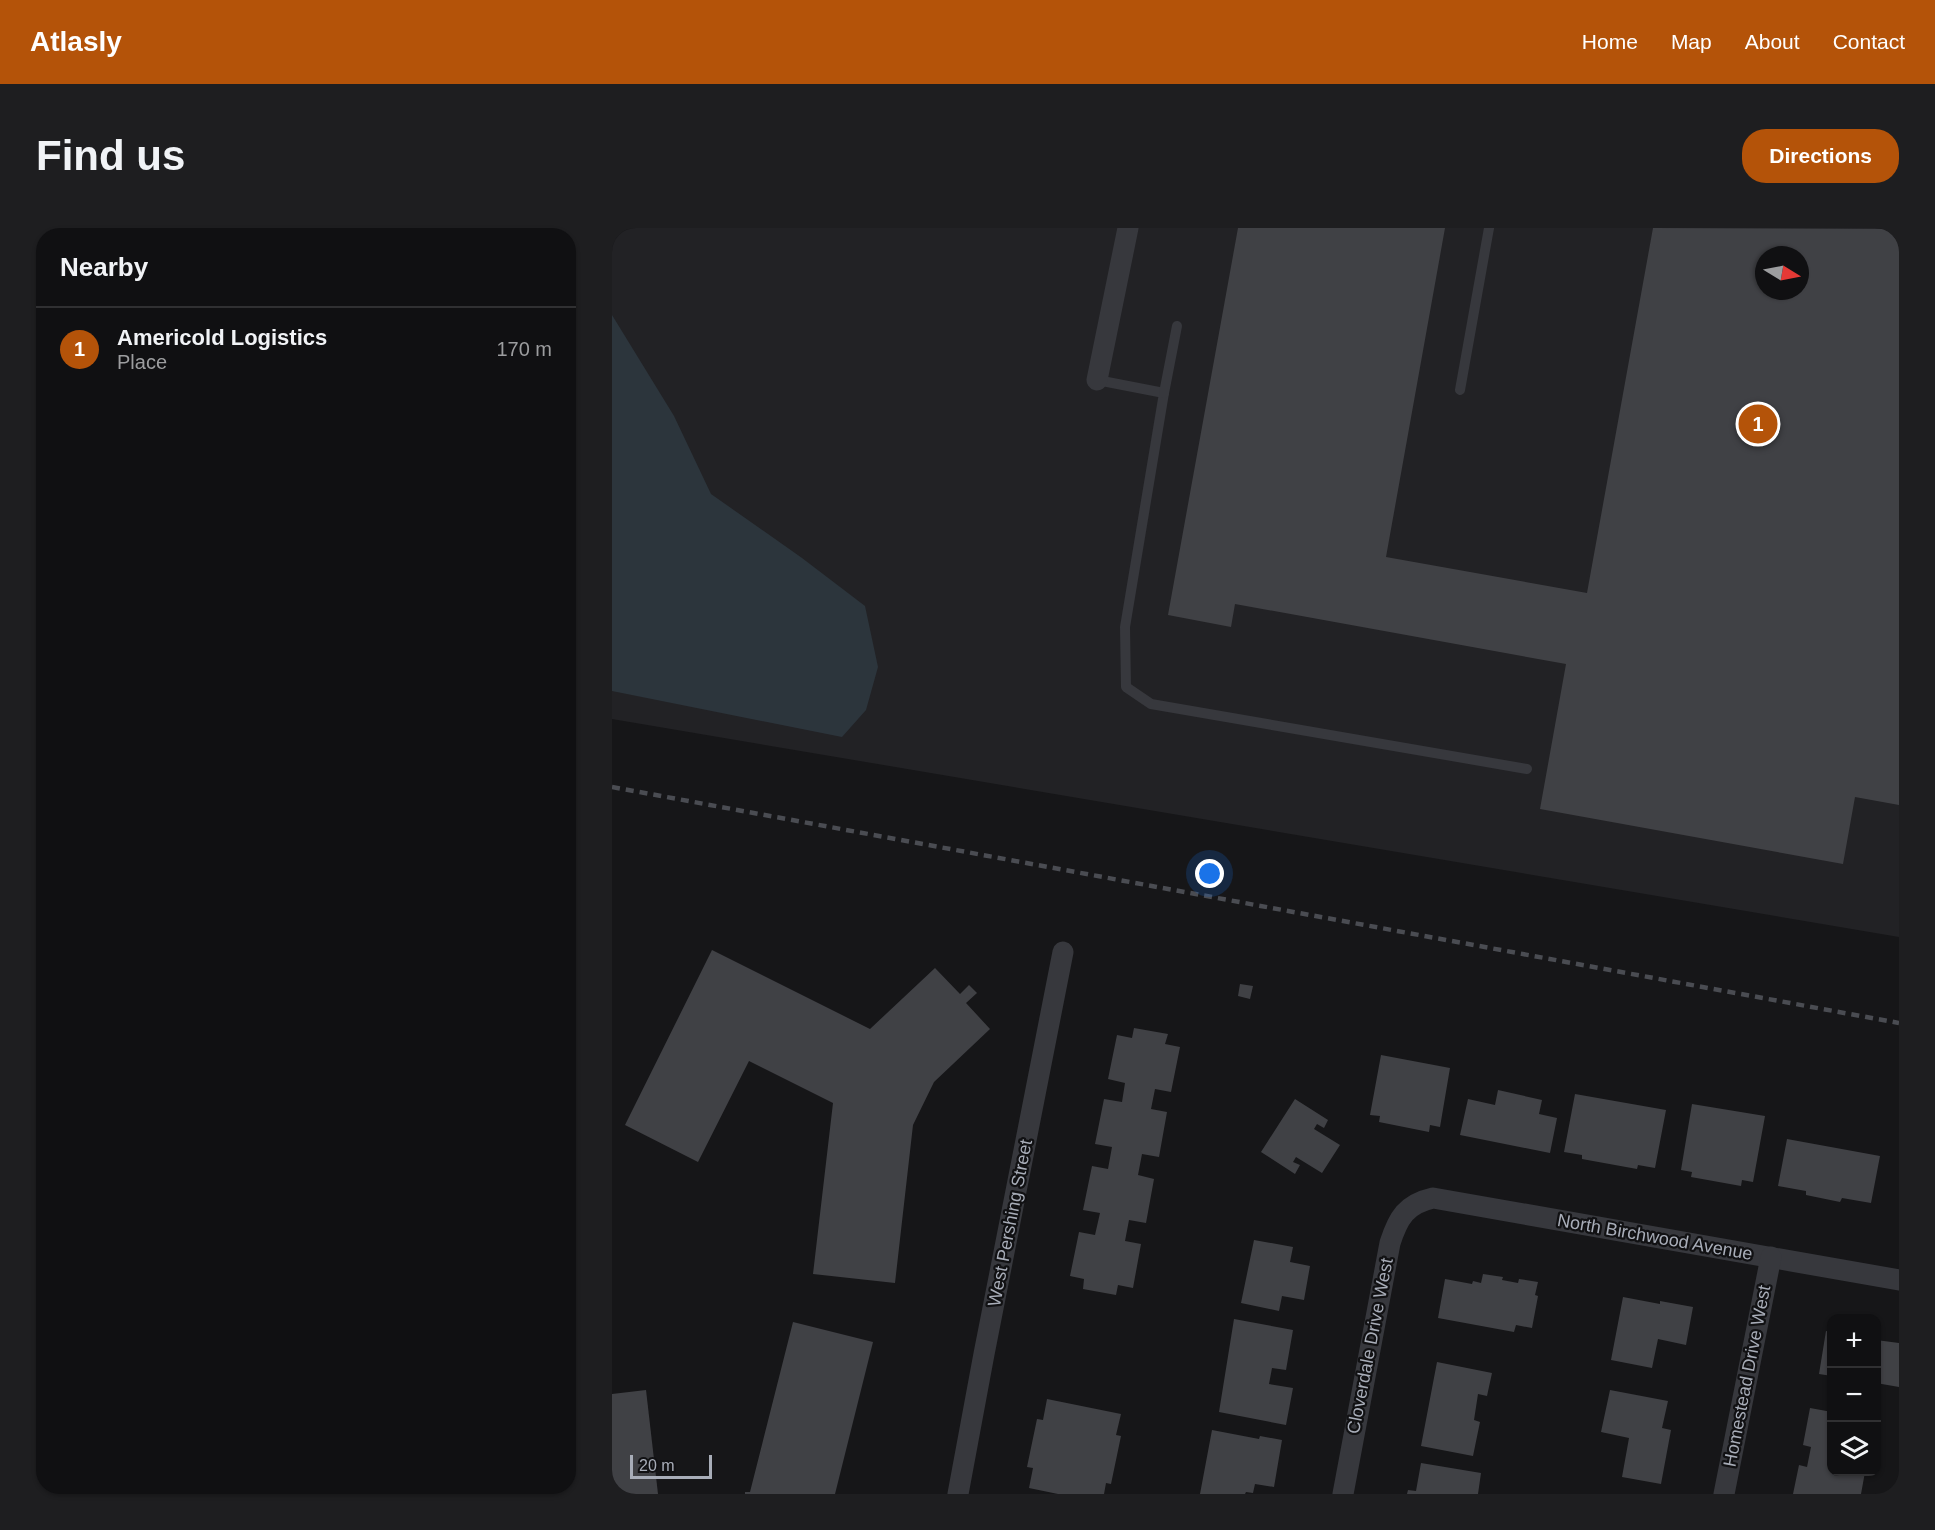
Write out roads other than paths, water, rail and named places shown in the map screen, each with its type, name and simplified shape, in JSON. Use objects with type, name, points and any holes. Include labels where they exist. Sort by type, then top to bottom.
[{"type":"street","points":[[1097,380],[1128,228]]},
{"type":"street","name":"West Pershing Street","points":[[958,1494],[1063,952]]},
{"type":"street","name":"North Birchwood Avenue","points":[[1413,1206],[1422,1200],[1434,1198],[1899,1280]]},
{"type":"street","name":"Cloverdale Drive West","points":[[1342,1494],[1390,1243],[1402,1215],[1413,1206]]},
{"type":"street","name":"Homestead Drive West","points":[[1724,1494],[1771,1257]]},
{"type":"lane","points":[[1460,390],[1489,228]]},
{"type":"lane","points":[[1177,326],[1125,627],[1126,687],[1151,704],[1527,769]]},
{"type":"lane","points":[[1097,380],[1164,393]]},
{"type":"railway","points":[[612,787],[1899,1023]]},
{"type":"place","name":"Americold Logistics","points":[[1758,424]]}]
